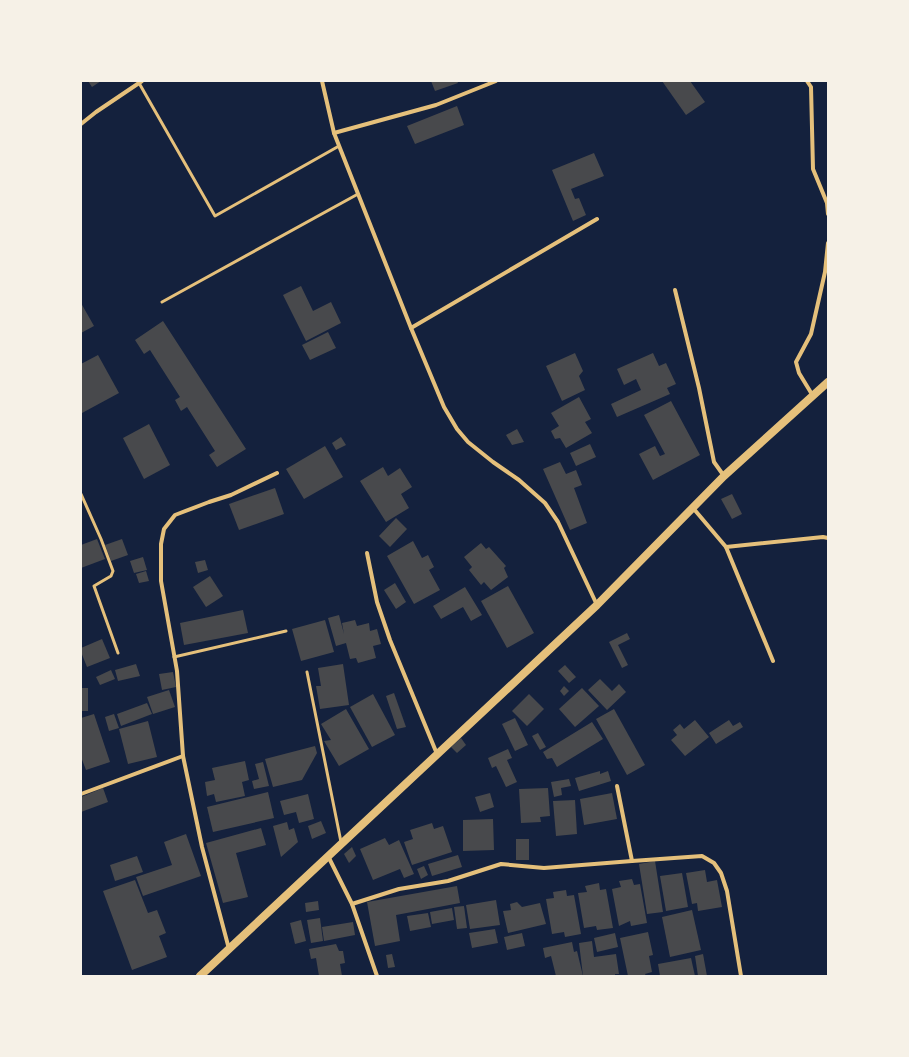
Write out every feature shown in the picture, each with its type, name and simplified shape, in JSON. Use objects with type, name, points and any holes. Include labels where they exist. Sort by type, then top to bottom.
[{"type":"main road","points":[[200,976],[597,605],[724,476],[828,382]]},
{"type":"street","points":[[322,81],[334,133],[444,407],[457,429],[468,442],[519,480],[545,503],[558,522],[597,605]]},
{"type":"street","points":[[334,133],[436,105],[472,92],[496,81]]},
{"type":"street","points":[[807,81],[811,87],[813,169],[827,203],[828,214]]},
{"type":"street","points":[[81,124],[140,82]]},
{"type":"street","points":[[411,328],[597,219]]},
{"type":"street","points":[[813,396],[799,373],[796,362],[811,334],[825,272],[828,243]]},
{"type":"street","points":[[675,290],[700,388],[714,462],[724,476]]},
{"type":"street","points":[[229,950],[202,847],[183,756],[177,671],[161,581],[162,544],[164,529],[175,515],[231,495],[277,473]]},
{"type":"street","points":[[693,508],[726,547],[773,660]]},
{"type":"street","points":[[726,547],[823,537],[828,538]]},
{"type":"street","points":[[367,553],[380,610],[390,640],[438,754]]},
{"type":"street","points":[[81,794],[183,756]]},
{"type":"street","points":[[617,786],[632,861]]},
{"type":"street","points":[[328,856],[352,904],[377,976]]},
{"type":"street","points":[[352,904],[399,890],[448,881],[501,864],[544,868],[702,856],[714,862],[721,873],[727,891],[741,976]]},
{"type":"lane","points":[[140,82],[215,216],[339,146]]},
{"type":"lane","points":[[162,302],[358,194]]},
{"type":"lane","points":[[81,494],[113,571],[111,576],[94,586],[118,653]]},
{"type":"lane","points":[[174,657],[286,631]]},
{"type":"lane","points":[[307,672],[342,844]]},
{"type":"building","points":[[88,81],[101,81],[92,87]]},
{"type":"building","points":[[431,81],[457,81],[458,83],[435,91]]},
{"type":"building","points":[[662,81],[690,81],[705,102],[686,115]]},
{"type":"building","points":[[457,106],[464,125],[415,144],[407,126]]},
{"type":"building","points":[[594,153],[604,176],[571,189],[575,199],[579,198],[586,215],[573,221],[552,170]]},
{"type":"building","points":[[301,286],[313,311],[331,302],[341,323],[306,341],[283,295]]},
{"type":"building","points":[[81,303],[94,326],[81,333]]},
{"type":"building","points":[[163,321],[246,449],[217,467],[209,455],[215,451],[187,407],[181,411],[175,400],[180,397],[150,350],[144,354],[135,340]]},
{"type":"building","points":[[328,332],[336,348],[310,360],[302,345]]},
{"type":"building","points":[[575,353],[583,371],[579,376],[585,390],[562,401],[546,366]]},
{"type":"building","points":[[653,353],[659,366],[666,363],[676,384],[667,388],[670,394],[617,417],[611,404],[641,390],[636,379],[624,385],[617,369]]},
{"type":"building","points":[[98,355],[119,393],[82,413],[81,364]]},
{"type":"building","points":[[579,397],[591,419],[585,422],[592,433],[566,448],[560,438],[555,439],[551,431],[559,426],[551,413]]},
{"type":"building","points":[[671,401],[700,455],[653,480],[639,454],[655,446],[660,456],[665,454],[644,415]]},
{"type":"building","points":[[149,424],[170,465],[144,479],[123,438]]},
{"type":"building","points":[[517,429],[524,442],[512,445],[506,435]]},
{"type":"building","points":[[341,437],[346,445],[336,450],[332,443]]},
{"type":"building","points":[[590,444],[596,457],[576,466],[570,453]]},
{"type":"building","points":[[325,446],[343,477],[304,499],[286,469]]},
{"type":"building","points":[[560,462],[566,474],[576,470],[582,485],[574,488],[587,523],[570,530],[543,469]]},
{"type":"building","points":[[383,467],[388,476],[400,468],[412,487],[401,494],[409,508],[386,522],[360,481]]},
{"type":"building","points":[[275,488],[284,514],[239,530],[229,504]]},
{"type":"building","points":[[732,494],[742,514],[732,519],[721,499]]},
{"type":"building","points":[[396,518],[407,529],[390,547],[379,536]]},
{"type":"building","points":[[97,539],[105,559],[81,568],[81,545]]},
{"type":"building","points":[[122,539],[128,555],[111,561],[105,545]]},
{"type":"building","points":[[413,541],[422,558],[428,555],[434,567],[429,570],[440,590],[414,604],[387,556]]},
{"type":"building","points":[[481,543],[486,549],[489,547],[506,566],[504,568],[508,577],[491,590],[484,582],[481,585],[469,570],[472,567],[464,557]]},
{"type":"building","points":[[143,557],[147,570],[134,573],[130,561]]},
{"type":"building","points":[[205,560],[208,570],[198,573],[195,562]]},
{"type":"building","points":[[146,571],[149,581],[139,583],[136,574]]},
{"type":"building","points":[[210,576],[223,596],[206,607],[193,587]]},
{"type":"building","points":[[395,583],[406,602],[396,609],[384,590]]},
{"type":"building","points":[[508,586],[534,633],[507,648],[481,601]]},
{"type":"building","points":[[465,587],[482,615],[471,621],[463,607],[441,619],[433,606]]},
{"type":"building","points":[[243,610],[248,633],[184,645],[180,623]]},
{"type":"building","points":[[339,615],[344,634],[342,623],[355,620],[357,626],[369,623],[370,631],[377,629],[381,644],[373,646],[376,658],[358,663],[356,658],[350,659],[346,643],[336,646],[328,618]]},
{"type":"building","points":[[325,620],[334,652],[301,661],[292,629]]},
{"type":"building","points":[[627,633],[630,639],[618,645],[628,665],[622,668],[609,642]]},
{"type":"building","points":[[102,639],[110,658],[87,667],[81,652],[81,648]]},
{"type":"building","points":[[136,664],[140,676],[118,681],[115,670]]},
{"type":"building","points":[[343,664],[349,705],[320,709],[316,686],[321,686],[318,668]]},
{"type":"building","points":[[565,665],[576,677],[569,683],[558,671]]},
{"type":"building","points":[[111,670],[115,679],[100,685],[96,677]]},
{"type":"building","points":[[173,672],[176,687],[162,690],[159,674]]},
{"type":"building","points":[[600,679],[612,691],[619,684],[626,692],[607,710],[588,690]]},
{"type":"building","points":[[564,686],[569,691],[564,696],[560,691]]},
{"type":"building","points":[[81,688],[88,688],[88,711],[81,711]]},
{"type":"building","points":[[582,688],[599,706],[575,727],[559,709]]},
{"type":"building","points":[[169,690],[175,707],[153,714],[147,697]]},
{"type":"building","points":[[394,693],[406,727],[397,729],[386,696]]},
{"type":"building","points":[[373,694],[395,735],[372,747],[350,707]]},
{"type":"building","points":[[529,694],[544,709],[527,726],[512,711]]},
{"type":"building","points":[[147,703],[152,714],[121,726],[117,714]]},
{"type":"building","points":[[346,709],[369,749],[339,766],[324,741],[331,740],[321,724]]},
{"type":"building","points":[[614,709],[645,765],[627,775],[596,719]]},
{"type":"building","points":[[94,714],[110,762],[86,770],[81,757],[81,718]]},
{"type":"building","points":[[114,714],[119,728],[109,731],[105,717]]},
{"type":"building","points":[[515,718],[528,745],[515,751],[502,724]]},
{"type":"building","points":[[695,720],[709,737],[685,756],[671,740],[677,735],[673,730],[680,724],[684,729]]},
{"type":"building","points":[[729,720],[733,726],[740,722],[743,727],[716,744],[709,733]]},
{"type":"building","points":[[148,721],[157,757],[128,764],[119,729]]},
{"type":"building","points":[[592,722],[603,739],[557,767],[552,758],[547,759],[543,752]]},
{"type":"building","points":[[538,733],[546,747],[540,750],[532,736]]},
{"type":"building","points":[[461,738],[466,745],[457,753],[451,747]]},
{"type":"building","points":[[315,746],[317,753],[302,780],[273,787],[265,759]]},
{"type":"building","points":[[508,749],[512,758],[507,760],[517,782],[506,787],[496,766],[492,768],[488,758]]},
{"type":"building","points":[[245,761],[249,780],[242,782],[245,796],[216,802],[214,794],[207,796],[205,782],[215,780],[212,768]]},
{"type":"building","points":[[263,762],[269,786],[254,789],[252,781],[259,779],[255,764]]},
{"type":"building","points":[[600,771],[600,774],[608,771],[611,781],[579,791],[575,778]]},
{"type":"building","points":[[569,779],[571,786],[561,788],[562,795],[554,797],[551,782]]},
{"type":"building","points":[[103,788],[108,802],[81,812],[81,797]]},
{"type":"building","points":[[548,788],[550,816],[540,817],[541,822],[521,823],[519,789]]},
{"type":"building","points":[[268,792],[274,818],[213,832],[207,807]]},
{"type":"building","points":[[490,793],[494,807],[480,812],[475,797]]},
{"type":"building","points":[[612,793],[617,819],[584,825],[580,799]]},
{"type":"building","points":[[308,794],[314,819],[299,823],[296,812],[284,815],[280,801]]},
{"type":"building","points":[[575,800],[577,834],[556,836],[553,801]]},
{"type":"building","points":[[493,819],[494,850],[463,851],[463,820]]},
{"type":"building","points":[[321,821],[326,833],[312,839],[308,826]]},
{"type":"building","points":[[287,822],[289,830],[294,828],[298,842],[281,857],[273,826]]},
{"type":"building","points":[[432,823],[434,829],[443,826],[452,852],[412,865],[404,842],[413,839],[410,830]]},
{"type":"building","points":[[261,828],[266,845],[236,853],[248,897],[223,903],[206,843]]},
{"type":"building","points":[[186,834],[201,876],[143,896],[136,877],[172,865],[164,842]]},
{"type":"building","points":[[385,838],[389,845],[399,840],[414,874],[404,878],[400,869],[373,880],[360,849]]},
{"type":"building","points":[[516,839],[529,839],[529,860],[516,860]]},
{"type":"building","points":[[352,847],[356,856],[349,863],[344,854]]},
{"type":"building","points":[[458,855],[462,867],[432,876],[428,864]]},
{"type":"building","points":[[137,856],[143,872],[115,881],[110,865]]},
{"type":"building","points":[[655,861],[663,912],[647,914],[639,864]]},
{"type":"building","points":[[424,866],[428,875],[421,879],[417,869]]},
{"type":"building","points":[[705,870],[707,882],[717,880],[722,907],[698,911],[697,903],[692,904],[686,873]]},
{"type":"building","points":[[682,873],[688,907],[666,911],[660,876]]},
{"type":"building","points":[[632,879],[634,885],[640,884],[647,923],[631,926],[630,921],[619,926],[612,889],[621,887],[619,881]]},
{"type":"building","points":[[135,880],[148,913],[157,910],[166,933],[159,936],[167,957],[132,970],[103,891]]},
{"type":"building","points":[[599,883],[600,890],[606,889],[613,928],[597,930],[596,926],[584,928],[578,893],[587,892],[585,886]]},
{"type":"building","points":[[457,886],[460,903],[396,915],[400,941],[375,946],[367,902]]},
{"type":"building","points":[[566,890],[567,896],[574,895],[581,934],[565,937],[564,932],[552,934],[546,899],[554,898],[553,892]]},
{"type":"building","points":[[496,900],[500,925],[470,929],[466,905]]},
{"type":"building","points":[[318,901],[319,910],[306,912],[305,903]]},
{"type":"building","points":[[517,902],[522,907],[540,903],[546,924],[508,933],[503,911],[511,910],[510,904]]},
{"type":"building","points":[[464,906],[467,928],[457,929],[454,907]]},
{"type":"building","points":[[452,908],[454,920],[432,924],[430,912]]},
{"type":"building","points":[[692,910],[701,950],[670,957],[662,917]]},
{"type":"building","points":[[428,913],[431,927],[410,931],[407,916]]},
{"type":"building","points":[[320,918],[323,941],[311,943],[307,920]]},
{"type":"building","points":[[301,920],[306,941],[295,944],[290,923]]},
{"type":"building","points":[[353,922],[355,935],[324,941],[322,927]]},
{"type":"building","points":[[495,929],[498,943],[472,948],[469,933]]},
{"type":"building","points":[[648,932],[653,955],[649,956],[652,972],[645,974],[646,976],[628,976],[620,938]]},
{"type":"building","points":[[522,933],[525,946],[507,950],[504,937]]},
{"type":"building","points":[[615,933],[618,947],[597,952],[594,938]]},
{"type":"building","points":[[592,941],[594,957],[616,954],[619,974],[615,974],[615,976],[583,976],[579,943]]},
{"type":"building","points":[[572,942],[574,952],[577,951],[583,976],[556,976],[551,956],[545,958],[543,948]]},
{"type":"building","points":[[336,944],[339,951],[343,951],[345,963],[340,964],[342,976],[319,976],[316,958],[311,959],[309,949]]},
{"type":"building","points":[[392,954],[395,967],[388,968],[386,955]]},
{"type":"building","points":[[703,954],[707,976],[698,976],[695,956]]},
{"type":"building","points":[[691,958],[695,976],[660,976],[658,964]]}]
